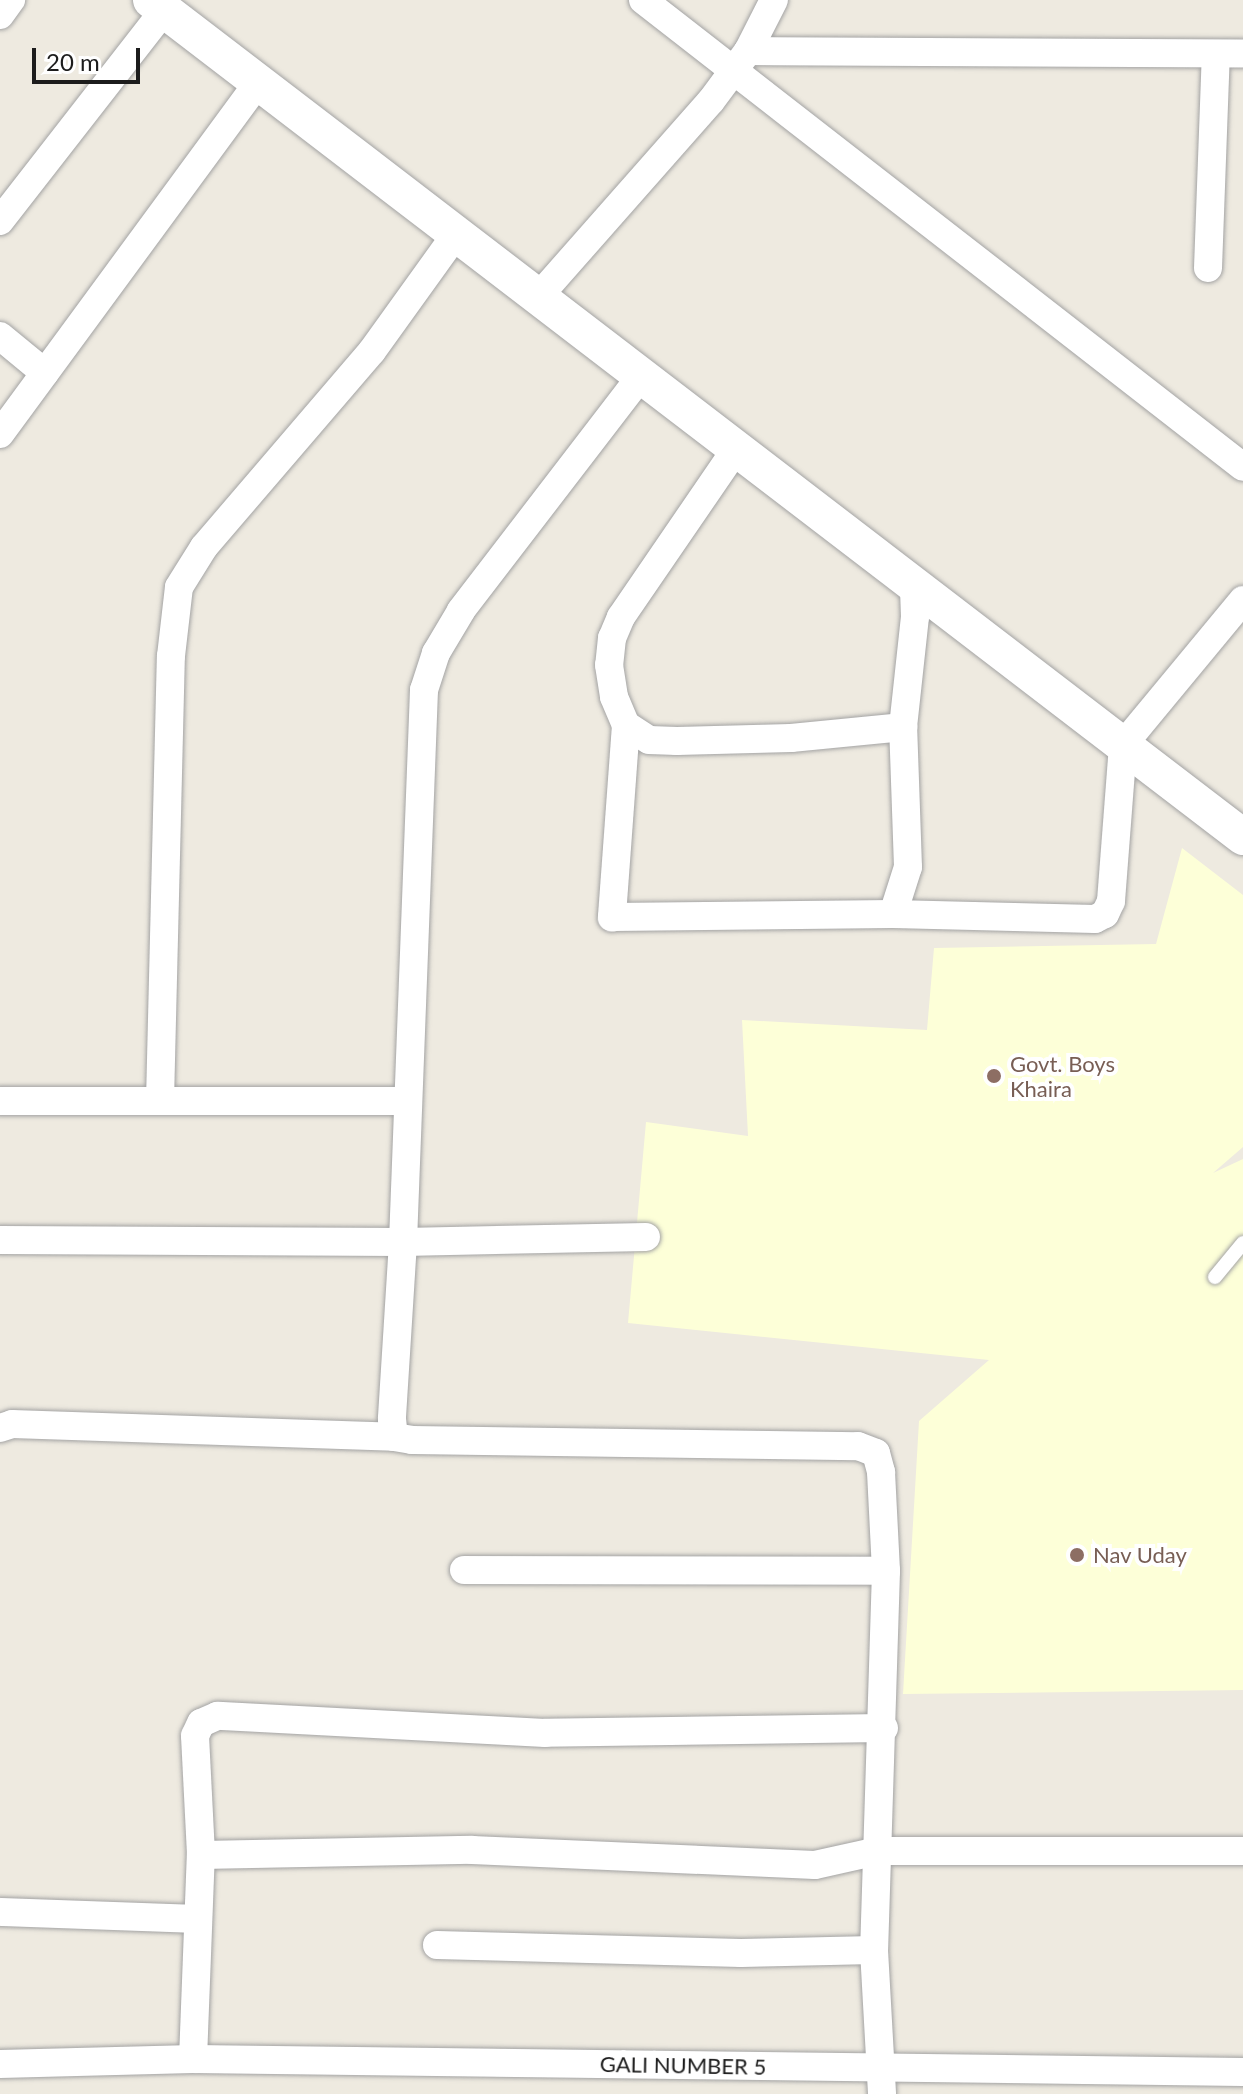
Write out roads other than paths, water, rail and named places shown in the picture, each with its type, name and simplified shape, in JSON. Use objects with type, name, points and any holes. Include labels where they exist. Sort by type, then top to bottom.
[{"type":"street","points":[[0,15],[11,0]]},
{"type":"street","points":[[643,0],[741,61],[1243,467]]},
{"type":"street","points":[[538,297],[741,61],[774,0]]},
{"type":"street","points":[[0,221],[158,5],[1243,837]]},
{"type":"street","points":[[741,61],[1230,54],[1208,268]]},
{"type":"street","points":[[0,434],[259,82]]},
{"type":"street","points":[[160,1101],[171,656],[179,587],[204,547],[372,351],[456,234]]},
{"type":"street","points":[[0,336],[45,373]]},
{"type":"street","points":[[394,1437],[392,1419],[403,1242],[406,1101],[415,956],[419,747],[424,690],[436,653],[487,575],[641,376]]},
{"type":"street","points":[[736,449],[621,617],[612,638],[610,676],[614,697],[626,725],[612,917],[893,914],[1076,921],[1105,914],[1111,901],[1123,745],[1243,600]]},
{"type":"street","points":[[893,914],[908,867],[903,727],[915,617],[914,586]]},
{"type":"street","points":[[626,725],[649,740],[677,741],[791,738],[903,727]]},
{"type":"street","points":[[0,1101],[406,1101]]},
{"type":"street","points":[[0,1240],[403,1242],[646,1237]]},
{"type":"street","points":[[0,1428],[12,1424],[441,1441],[858,1446],[876,1453],[881,1472],[886,1571],[884,1728],[874,1950],[883,2081]]},
{"type":"street","points":[[464,1570],[886,1571]]},
{"type":"street","points":[[193,2059],[201,1855],[195,1736],[201,1723],[217,1716],[545,1733],[884,1728]]},
{"type":"street","points":[[201,1855],[472,1850],[815,1865],[878,1851],[1243,1851]]},
{"type":"street","points":[[0,1912],[198,1919]]},
{"type":"street","points":[[437,1945],[741,1953],[874,1950]]},
{"type":"street","name":"GALI NUMBER 5","points":[[0,2064],[193,2059],[883,2081],[1243,2072]]},
{"type":"lane","points":[[1215,1277],[1243,1243]]},
{"type":"place","name":"Govt. Boys Khaira","points":[[994,1076]]},
{"type":"place","name":"Nav Uday","points":[[1077,1555]]}]
